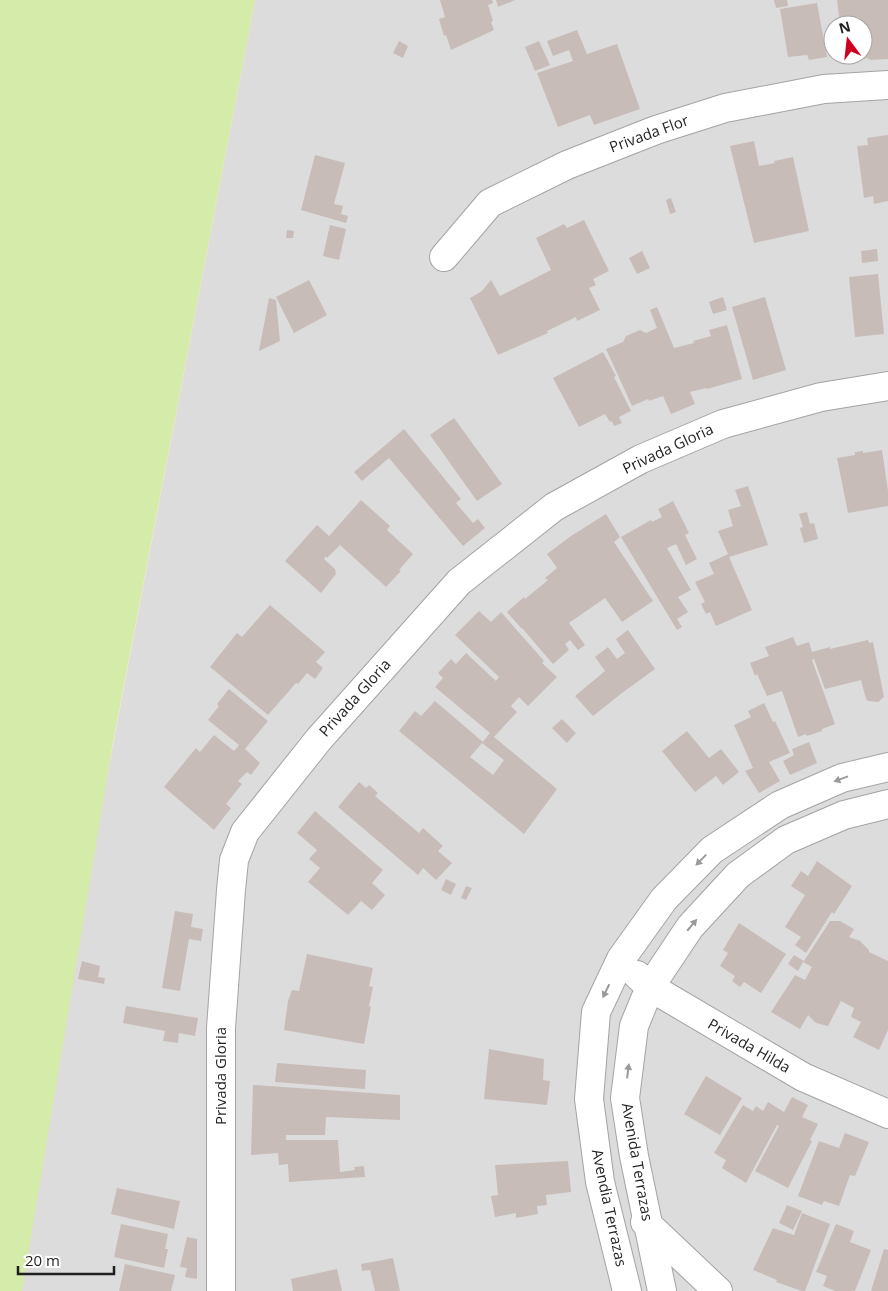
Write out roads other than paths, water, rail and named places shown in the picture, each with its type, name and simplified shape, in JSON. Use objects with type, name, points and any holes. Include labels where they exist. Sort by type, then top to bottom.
[{"type":"street","name":"Privada Flor","points":[[444,257],[490,203],[567,165],[656,130],[734,106],[824,90],[888,85]]},
{"type":"street","name":"Privada Gloria","points":[[221,1291],[221,1028],[234,860],[245,832],[319,739],[459,582],[554,508],[641,459],[723,424],[821,397],[888,386]]},
{"type":"street","name":"Avendia Terrazas","points":[[627,1291],[600,1182],[589,1099],[596,1012],[621,959],[664,899],[712,850],[780,805],[842,778],[888,767]]},
{"type":"street","name":"Avenida Terrazas","points":[[662,1291],[634,1156],[625,1098],[634,1026],[650,987],[690,927],[738,875],[786,840],[844,815],[888,804]]},
{"type":"street","name":"Privada Hilda","points":[[621,959],[650,987],[802,1077],[888,1114]]},
{"type":"street","points":[[600,1182],[648,1224],[718,1291]]}]
